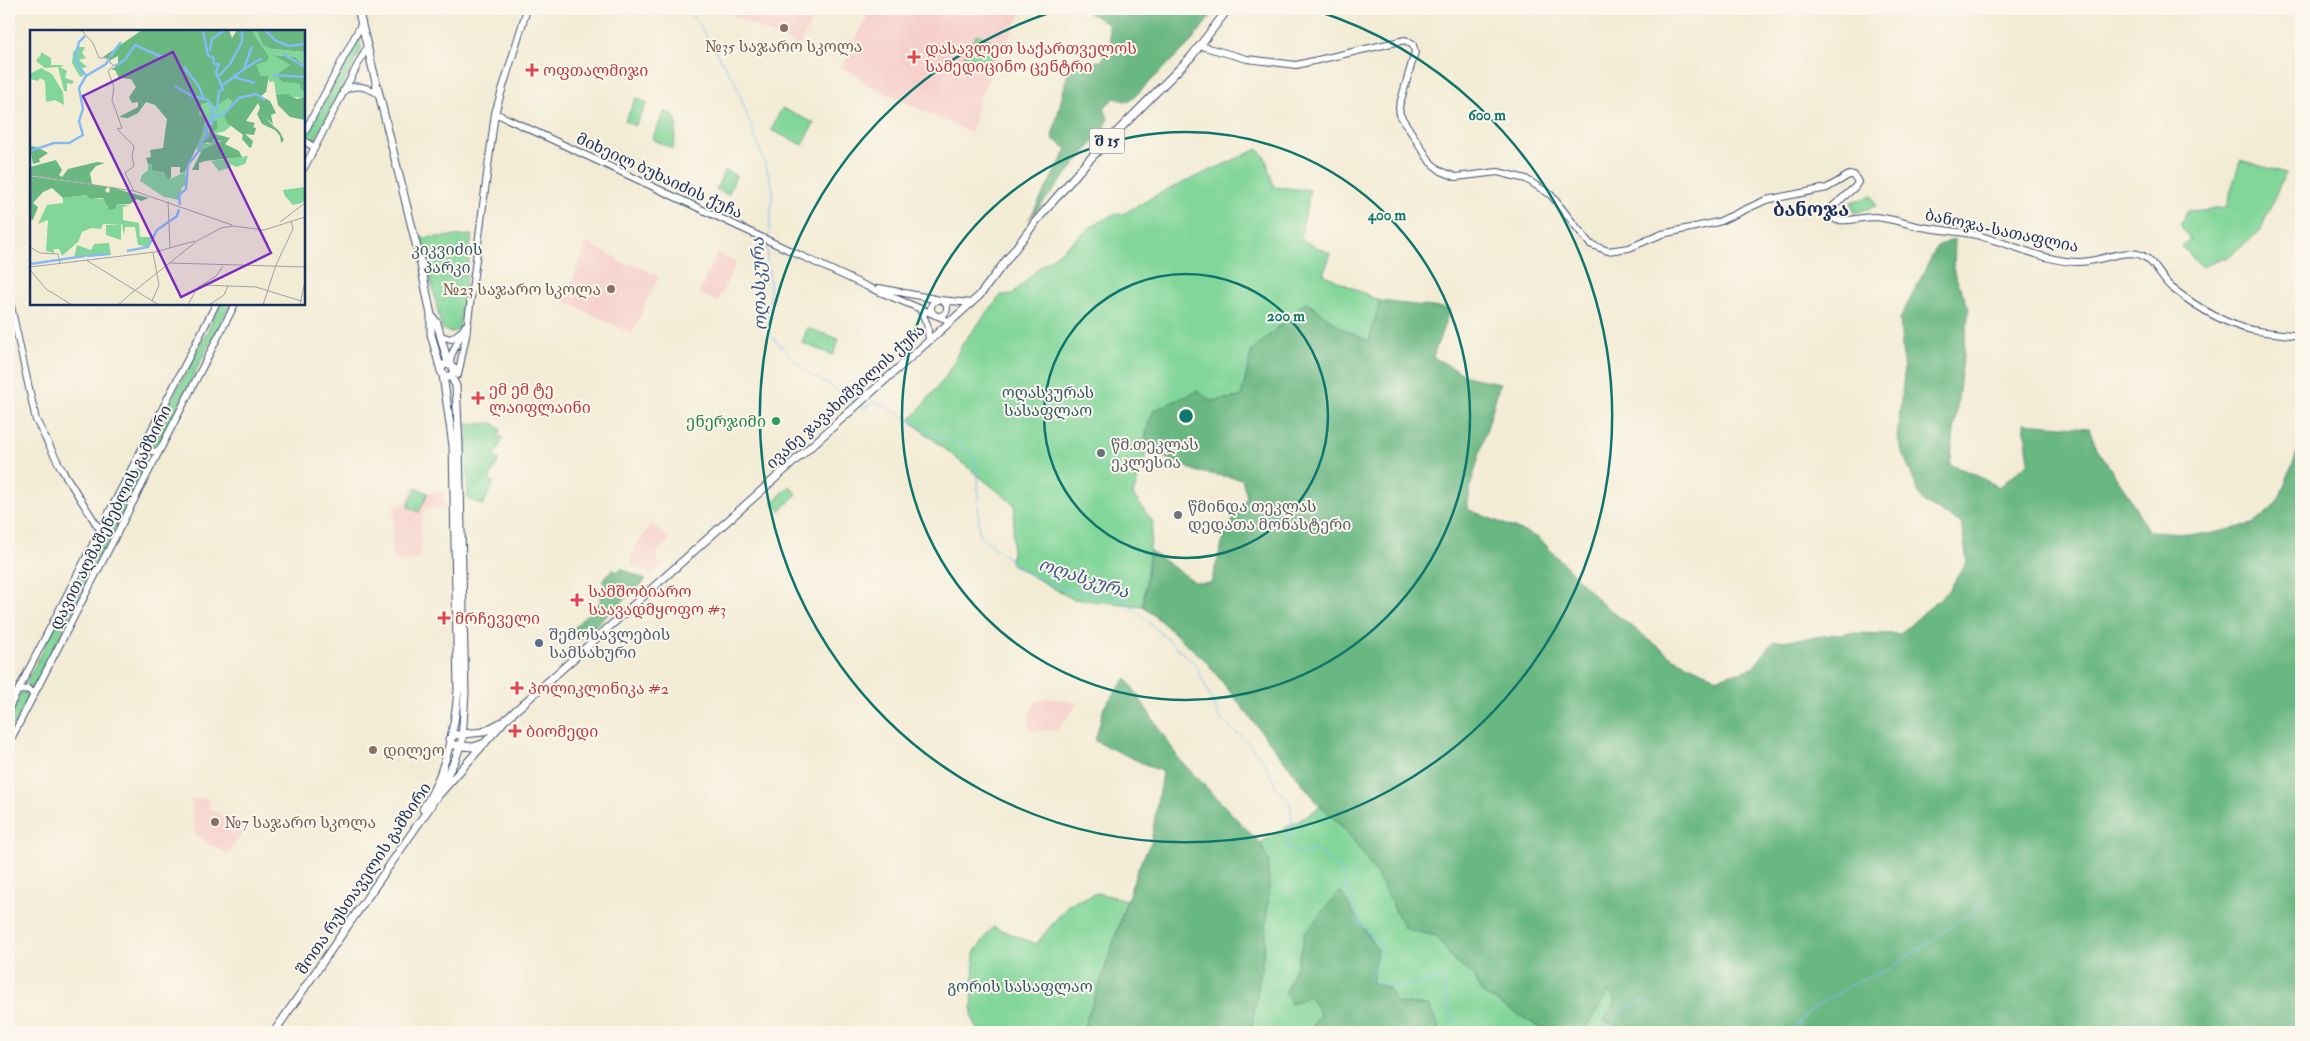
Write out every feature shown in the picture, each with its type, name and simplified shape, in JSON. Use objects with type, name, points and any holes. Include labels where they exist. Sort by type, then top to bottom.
[{"type":"main road","points":[[358,9],[431,314]]},
{"type":"main road","name":"შ 15","points":[[1201,46],[1228,9]]},
{"type":"main road","name":"ივანე ჯავახიშვილის ქუჩა","points":[[436,798],[504,720],[971,303],[987,287],[1038,220],[1087,162],[1201,46]]},
{"type":"main road","name":"შოთა რუსთაველის გამზირი","points":[[274,1032],[436,798],[464,735],[464,616],[456,386],[454,374],[449,364],[437,323],[431,314]]},
{"type":"main road","name":"შოთა რუსთაველის გამზირი","points":[[270,1032],[426,805],[439,776],[450,739],[458,690],[453,446],[442,373],[430,334],[431,314]]},
{"type":"main road","points":[[449,364],[442,366],[442,373],[454,374]]},
{"type":"main road","points":[[485,743],[460,747],[453,745],[450,739],[455,735],[483,732],[504,720]]},
{"type":"street","points":[[454,374],[461,362],[466,336],[466,322],[496,113],[526,9]]},
{"type":"street","points":[[305,131],[362,23]]},
{"type":"street","name":"ბანოჯა-სათაფლია","points":[[1201,46],[1246,60],[1296,65],[1405,40],[1413,45],[1415,52],[1399,107],[1400,115],[1430,163],[1441,171],[1456,177],[1498,172],[1526,179],[1551,194],[1562,206],[1580,235],[1590,244],[1608,251],[1629,248],[1662,234],[1718,222],[1766,200],[1827,188],[1849,175],[1854,175],[1858,182],[1856,187],[1830,209],[1832,217],[1836,220],[1873,217],[1890,219],[1920,227],[1971,234],[2055,258],[2077,262],[2097,261],[2132,253],[2141,255],[2150,262],[2169,286],[2185,298],[2228,322],[2251,330],[2301,336]]},
{"type":"street","points":[[305,166],[367,47]]},
{"type":"street","points":[[342,92],[356,86],[367,88],[379,94]]},
{"type":"street","name":"მიხეილ ბუხაიძის ქუჩა","points":[[496,113],[868,287],[935,315],[952,319]]},
{"type":"street","points":[[305,142],[314,147]]},
{"type":"street","points":[[9,192],[12,196],[9,236]]},
{"type":"street","name":"მიხეილ ბუხაიძის ქუჩა","points":[[868,287],[940,300],[971,303]]},
{"type":"street","points":[[9,297],[36,420],[62,470],[100,530]]},
{"type":"street","points":[[946,307],[942,315],[935,315],[931,309],[932,304],[940,300],[946,307],[952,319]]},
{"type":"street","name":"დავით აღმაშენებლის გამზირი","points":[[9,708],[215,305]]},
{"type":"street","name":"დავით აღმაშენებლის გამზირი","points":[[9,744],[233,305]]},
{"type":"street","points":[[920,309],[927,324],[929,339]]},
{"type":"street","points":[[449,364],[466,322]]},
{"type":"street","points":[[441,336],[451,339],[463,330]]},
{"type":"street","points":[[144,444],[150,451],[159,452]]},
{"type":"street","points":[[132,468],[142,466],[148,473]]},
{"type":"street","points":[[18,691],[28,689],[34,695]]},
{"type":"shaded area","name":"№35 საჯარო სკოლა","points":[[720,9],[818,9],[799,47]]},
{"type":"shaded area","points":[[870,9],[1023,9],[981,95],[971,133],[860,81],[862,78],[842,68]]},
{"type":"shaded area","name":"№23 საჯარო სკოლა","points":[[587,243],[618,258],[617,261],[628,265],[630,263],[659,276],[632,334],[564,301]]},
{"type":"shaded area","points":[[717,253],[736,262],[718,302],[699,293]]},
{"type":"shaded area","points":[[414,486],[429,493],[445,493],[446,509],[425,508],[421,525],[421,560],[399,561],[392,558],[394,508],[398,504],[405,504]]},
{"type":"shaded area","points":[[652,524],[669,540],[656,554],[656,558],[663,565],[653,574],[632,565],[631,561],[637,544]]},
{"type":"shaded area","points":[[1048,698],[1075,702],[1077,705],[1058,730],[1031,731],[1028,728],[1030,713],[1036,701]]},
{"type":"shaded area","name":"№7 საჯარო სკოლა","points":[[207,798],[209,808],[246,828],[229,854],[203,841],[203,838],[195,836],[191,799]]},
{"type":"green space","points":[[1086,9],[1216,9],[1191,42],[1129,102],[1114,98],[1104,108],[1108,118],[1104,129],[1029,220],[1067,149],[1052,138],[1070,64],[1102,61],[1111,43],[1108,24],[1086,11]]},
{"type":"green space","points":[[977,34],[998,44],[985,70],[963,58]]},
{"type":"green space","points":[[359,36],[361,49],[315,140],[310,143],[307,141],[307,136]]},
{"type":"green space","points":[[636,98],[647,103],[635,126],[625,121]]},
{"type":"green space","points":[[782,108],[814,123],[803,145],[771,130]]},
{"type":"green space","points":[[665,111],[674,116],[677,124],[673,149],[652,139]]},
{"type":"green space","name":"ოღასკურას სასაფლაო","points":[[1258,149],[1265,157],[1274,187],[1310,190],[1300,239],[1331,254],[1323,274],[1380,301],[1370,341],[1344,330],[1306,302],[1252,351],[1241,397],[1210,401],[1145,440],[1147,450],[1133,495],[1153,522],[1143,606],[1073,599],[1011,564],[1015,505],[910,421],[945,378],[963,343],[1001,295],[1012,294],[1039,268],[1094,225],[1112,215],[1125,213],[1162,192]]},
{"type":"green space","points":[[2240,160],[2285,173],[2260,231],[2228,257],[2201,267],[2182,246],[2190,239],[2179,224],[2188,211],[2226,208]]},
{"type":"green space","points":[[725,170],[736,176],[728,195],[716,189]]},
{"type":"green space","points":[[1872,196],[1876,206],[1854,213],[1851,202]]},
{"type":"green space","name":"კიკვიძის პარკი","points":[[472,235],[459,329],[448,332],[442,329],[421,238]]},
{"type":"green space","points":[[1955,239],[1954,273],[1969,308],[1950,465],[1970,472],[1999,487],[2029,462],[2024,423],[2089,428],[2097,449],[2126,491],[2148,531],[2209,534],[2253,524],[2277,504],[2301,443],[2301,1032],[1636,1032],[1604,1021],[1616,1001],[1609,992],[1583,1032],[1547,1032],[1481,992],[1472,974],[1454,961],[1436,936],[1405,929],[1369,863],[1347,832],[1320,806],[1204,659],[1143,606],[1150,551],[1195,582],[1211,583],[1225,533],[1247,497],[1242,479],[1198,472],[1147,450],[1146,435],[1154,410],[1198,391],[1210,401],[1241,397],[1252,351],[1306,302],[1344,330],[1369,341],[1380,301],[1450,309],[1433,357],[1469,377],[1500,383],[1471,484],[1467,509],[1539,538],[1601,603],[1673,658],[1718,678],[1753,668],[1773,642],[1847,633],[1900,634],[1949,590],[1967,561],[1961,523],[1922,501],[1897,438],[1904,374],[1900,319],[1937,246]]},
{"type":"green space","points":[[220,305],[229,305],[157,447],[153,448],[149,445]]},
{"type":"green space","points":[[807,328],[839,339],[833,355],[802,343]]},
{"type":"green space","points":[[493,423],[501,430],[498,435],[503,438],[494,457],[499,459],[489,480],[494,482],[483,505],[468,499],[467,424]]},
{"type":"green space","points":[[135,470],[141,470],[143,474],[34,687],[29,688],[26,683]]},
{"type":"green space","points":[[790,486],[797,494],[780,511],[772,503]]},
{"type":"green space","points":[[416,488],[428,493],[419,512],[408,507]]},
{"type":"green space","points":[[621,568],[646,580],[579,641],[572,633],[573,628],[600,602],[601,588],[605,584],[602,580],[614,569],[617,572]]},
{"type":"green space","points":[[1126,678],[1179,759],[1260,843],[1268,860],[1269,888],[1265,942],[1251,1032],[1082,1032],[1102,978],[1137,870],[1151,842],[1162,772],[1095,741],[1104,707]]},
{"type":"green space","points":[[25,692],[28,697],[9,736],[9,716],[21,693]]},
{"type":"green space","points":[[1320,806],[1347,832],[1358,847],[1379,879],[1405,929],[1436,936],[1454,961],[1472,974],[1481,992],[1547,1032],[1441,1032],[1428,1006],[1396,1003],[1389,988],[1371,983],[1306,930],[1297,964],[1285,992],[1310,996],[1320,1014],[1309,1032],[1251,1032],[1265,942],[1269,888],[1268,860],[1260,843],[1309,815]]},
{"type":"green space","points":[[1340,891],[1377,949],[1372,983],[1389,988],[1396,1003],[1428,1006],[1441,1032],[1309,1032],[1320,1014],[1310,996],[1291,1004],[1285,992],[1297,964],[1306,931]]},
{"type":"green space","name":"გორის სასაფლაო","points":[[1097,893],[1127,900],[1102,978],[1082,1032],[979,1032],[972,1017],[974,953],[993,927],[1036,944],[1069,904]]},
{"type":"green space","points":[[1609,991],[1617,1001],[1604,1021],[1636,1032],[1583,1032]]},
{"type":"waterway","name":"ოღასკურა","points":[[683,9],[696,20],[735,82],[773,189],[769,239]]},
{"type":"waterway","name":"ოღასკურა","points":[[768,243],[770,283],[768,322],[770,335],[809,374],[856,403]]},
{"type":"waterway","name":"ოღასკურა","points":[[860,405],[864,408],[876,401],[939,437],[958,443],[974,456],[978,477],[979,536],[1032,576],[1075,592],[1103,594],[1125,601],[1196,665],[1220,719],[1243,738],[1265,762],[1276,787],[1290,802],[1293,828],[1287,839],[1288,848],[1298,853],[1318,851],[1340,869],[1360,924],[1382,946],[1370,979],[1378,983],[1396,986],[1443,979],[1449,1011],[1460,1032]]},
{"type":"waterway","points":[[1793,1032],[1811,1010],[1861,979],[1888,970],[1983,904]]},
{"type":"waterway","points":[[1606,1032],[1623,1011],[1645,1001]]},
{"type":"place","name":"№35 საჯარო სკოლა","points":[[784,28]]},
{"type":"place","name":"დასავლეთ საქართველოს სამედიცინო ცენტრი","points":[[914,57]]},
{"type":"place","name":"ოფთალმიჯი","points":[[532,70]]},
{"type":"place","name":"№23 საჯარო სკოლა","points":[[611,289]]},
{"type":"place","name":"ემ ემ ტე ლაიფლაინი","points":[[478,398]]},
{"type":"place","name":"ენერჯიმი","points":[[776,421]]},
{"type":"place","name":"წმ.თეკლას ეკლესია","points":[[1101,453]]},
{"type":"place","name":"წმინდა თეკლას დედათა მონასტერი","points":[[1178,515]]},
{"type":"place","name":"სამშობიარო საავადმყოფო #3","points":[[577,600]]},
{"type":"place","name":"მრჩეველი","points":[[444,618]]},
{"type":"place","name":"შემოსავლების სამსახური","points":[[539,643]]},
{"type":"place","name":"პოლიკლინიკა #2","points":[[517,688]]},
{"type":"place","name":"ბიომედი","points":[[515,731]]},
{"type":"place","name":"დილეო","points":[[373,750]]},
{"type":"place","name":"№7 საჯარო სკოლა","points":[[215,822]]},
{"type":"district","name":"ბანოჯა","points":[[1811,209]]}]
